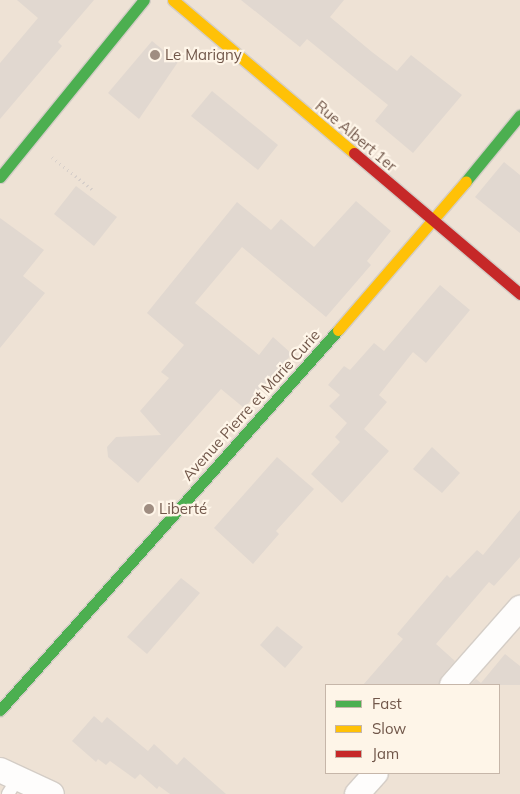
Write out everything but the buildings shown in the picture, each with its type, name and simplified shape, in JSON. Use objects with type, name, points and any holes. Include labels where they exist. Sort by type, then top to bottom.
[{"type":"street","points":[[0,177],[144,0]]},
{"type":"street","name":"Rue Albert 1er","points":[[173,0],[520,294]]},
{"type":"street","name":"Avenue Pierre et Marie Curie","points":[[0,710],[433,221],[520,115]]},
{"type":"street","points":[[453,684],[520,608]]},
{"type":"street","points":[[357,794],[375,774]]},
{"type":"street","points":[[8,781],[52,794]]},
{"type":"path","points":[[30,140],[93,190]]},
{"type":"shaded area","points":[[0,0],[520,0],[520,794],[0,794]]},
{"type":"traffic: fast","points":[[0,177],[144,0]]},
{"type":"traffic: fast","points":[[466,181],[520,115]]},
{"type":"traffic: fast","points":[[0,710],[338,330]]},
{"type":"traffic: slow","points":[[173,0],[354,153]]},
{"type":"traffic: slow","points":[[338,330],[466,181]]},
{"type":"traffic: jam","points":[[354,153],[520,294]]},
{"type":"place","name":"Le Marigny","points":[[155,55]]},
{"type":"place","name":"Liberté","points":[[149,509]]}]
